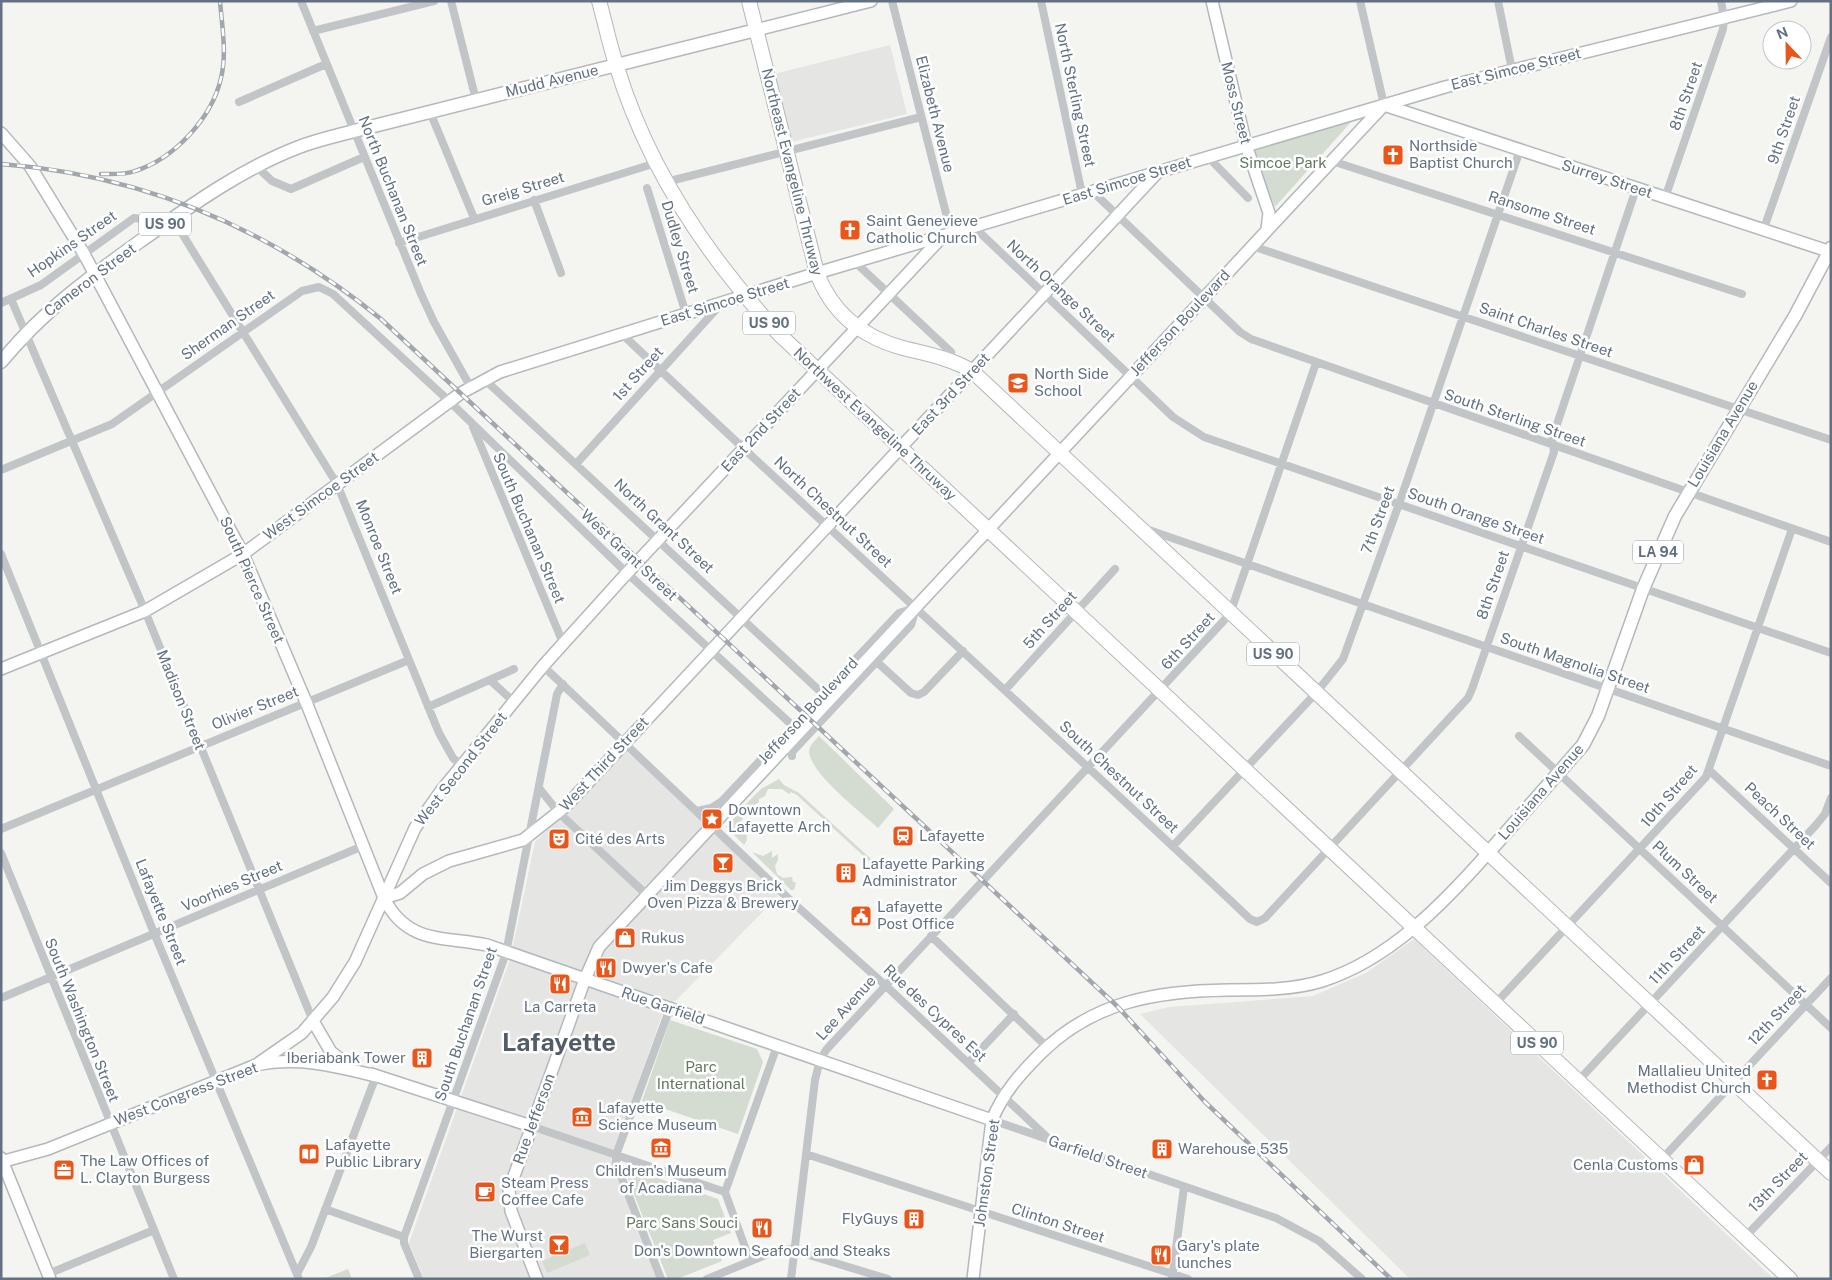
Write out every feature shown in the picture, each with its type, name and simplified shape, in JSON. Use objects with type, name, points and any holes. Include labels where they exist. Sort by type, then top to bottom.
[{"type":"highway","name":"Northwest Evangeline Thruway","points":[[599,1],[616,65],[631,106],[666,182],[705,244],[745,296],[781,336],[989,530]]},
{"type":"highway","name":"Northeast Evangeline Thruway","points":[[749,1],[817,273],[823,289],[832,303],[857,328],[881,341],[947,359],[972,371],[1060,452]]},
{"type":"highway","name":"US 90","points":[[1060,452],[1230,614],[1831,1173]]},
{"type":"highway","name":"US 90","points":[[989,530],[1790,1279]]},
{"type":"main road","name":"Mudd Avenue","points":[[238,177],[300,147],[354,131],[756,30]]},
{"type":"main road","name":"Cameron Street","points":[[1,362],[26,331],[58,301],[173,218],[238,177]]},
{"type":"main road","name":"Louisiana Avenue","points":[[1488,853],[1577,754],[1590,732],[1662,541],[1688,492],[1795,316],[1830,251]]},
{"type":"street","name":"North Buchanan Street","points":[[301,1],[399,243],[434,322],[470,386]]},
{"type":"street","points":[[313,31],[434,1]]},
{"type":"street","points":[[451,1],[476,100]]},
{"type":"street","name":"Mudd Avenue","points":[[756,30],[871,1]]},
{"type":"street","name":"Elizabeth Avenue","points":[[892,1],[948,234]]},
{"type":"street","name":"North Sterling Street","points":[[1041,1],[1087,193]]},
{"type":"street","name":"Moss Street","points":[[1212,1],[1246,145],[1270,213],[1270,223],[1266,231]]},
{"type":"street","points":[[1360,1],[1384,105]]},
{"type":"street","points":[[1498,1],[1512,70]]},
{"type":"street","name":"8th Street","points":[[1665,198],[1723,29],[1724,18],[1721,1]]},
{"type":"street","name":"East Simcoe Street","points":[[470,386],[484,379],[622,334],[817,273],[1246,145],[1512,70],[1791,1]]},
{"type":"street","name":"9th Street","points":[[1763,231],[1831,37]]},
{"type":"street","points":[[239,102],[326,64]]},
{"type":"street","name":"Surrey Street","points":[[1384,105],[1763,231],[1830,251]]},
{"type":"street","name":"Jefferson Boulevard","points":[[712,825],[1384,105]]},
{"type":"street","points":[[430,112],[474,218]]},
{"type":"street","points":[[666,182],[921,117]]},
{"type":"street","name":"South Pierce Street","points":[[1,133],[30,166],[84,254],[243,554],[306,702],[384,898],[393,912],[416,932],[436,939],[478,943],[506,952]]},
{"type":"street","name":"7th Street","points":[[1173,846],[1316,693],[1343,659],[1399,504],[1520,150]]},
{"type":"street","points":[[257,167],[272,181],[291,189],[364,157]]},
{"type":"street","points":[[1208,157],[1248,198]]},
{"type":"street","name":"Ransome Street","points":[[1332,161],[1499,213],[1742,294]]},
{"type":"street","name":"Greig Street","points":[[399,243],[474,218],[656,163]]},
{"type":"street","name":"East 3rd Street","points":[[724,637],[1158,172]]},
{"type":"street","name":"Dudley Street","points":[[647,188],[686,314]]},
{"type":"street","name":"8th Street","points":[[1257,922],[1265,918],[1468,698],[1554,452],[1552,439],[1636,189]]},
{"type":"street","points":[[1087,193],[1118,215],[1203,298]]},
{"type":"street","points":[[534,200],[561,273]]},
{"type":"street","name":"Hopkins Street","points":[[1,302],[41,285],[134,218],[144,219],[153,232]]},
{"type":"street","name":"Monroe Street","points":[[173,218],[338,484],[444,744],[453,758],[462,766]]},
{"type":"street","name":"North Orange Street","points":[[973,226],[1131,375]]},
{"type":"street","name":"East 2nd Street","points":[[641,559],[817,370],[948,234]]},
{"type":"street","name":"Saint Charles Street","points":[[1252,246],[1831,440]]},
{"type":"street","points":[[855,262],[951,352]]},
{"type":"street","name":"Sherman Street","points":[[1,470],[74,442],[112,424],[302,291],[319,287],[333,294],[450,401]]},
{"type":"street","name":"South Sterling Street","points":[[1203,298],[1240,332],[1251,339],[1432,404],[1831,542]]},
{"type":"street","name":"Madison Street","points":[[11,299],[145,611],[313,1021],[324,1043],[340,1060],[376,1076]]},
{"type":"street","name":"1st Street","points":[[576,464],[660,369],[722,303]]},
{"type":"street","name":"North Chestnut Street","points":[[622,334],[743,449],[916,608]]},
{"type":"street","name":"6th Street","points":[[983,880],[1161,691],[1230,614],[1316,363]]},
{"type":"street","name":"South Orange Street","points":[[1131,375],[1173,417],[1193,432],[1215,442],[1281,463],[1831,653]]},
{"type":"street","name":"North Grant Street","points":[[484,379],[823,694]]},
{"type":"street","name":"West Simcoe Street","points":[[1,669],[145,611],[243,554],[470,386]]},
{"type":"street","name":"West Grant Street","points":[[450,401],[627,573],[793,726]]},
{"type":"street","name":"South Buchanan Street","points":[[472,423],[563,643]]},
{"type":"street","name":"South Magnolia Street","points":[[1140,527],[1831,766]]},
{"type":"street","name":"10th Street","points":[[1495,1004],[1701,784],[1709,770],[1725,729],[1792,529]]},
{"type":"street","name":"Lafayette Street","points":[[1,554],[154,933],[298,1276]]},
{"type":"street","name":"West Second Street","points":[[256,1065],[294,1040],[333,997],[355,962],[415,828],[462,766],[543,666],[641,559]]},
{"type":"street","name":"5th Street","points":[[1005,690],[1115,569]]},
{"type":"street","name":"Jefferson Boulevard","points":[[792,756],[792,752],[911,625],[916,608]]},
{"type":"street","name":"Jefferson Boulevard","points":[[697,811],[711,808],[722,801],[899,613],[916,608]]},
{"type":"street","name":"South Chestnut Street","points":[[916,608],[1250,919],[1257,922]]},
{"type":"street","name":"West Third Street","points":[[384,898],[400,893],[423,874],[449,860],[516,844],[530,836],[559,813],[724,637]]},
{"type":"street","points":[[877,662],[911,693],[918,695],[924,692],[963,651]]},
{"type":"street","name":"Olivier Street","points":[[1,829],[409,660]]},
{"type":"street","name":"Rue des Cypres Est","points":[[543,666],[969,1062],[1051,1141]]},
{"type":"street","points":[[428,706],[514,669]]},
{"type":"street","points":[[490,680],[514,702]]},
{"type":"street","name":"South Buchanan Street","points":[[404,1237],[506,952],[557,694],[563,684]]},
{"type":"street","name":"Plum Street","points":[[1519,736],[1831,1028]]},
{"type":"street","name":"Peach Street","points":[[1709,770],[1831,883]]},
{"type":"street","points":[[539,788],[559,813],[647,895]]},
{"type":"street","name":"11th Street","points":[[1578,1081],[1795,849],[1824,814],[1831,798]]},
{"type":"street","name":"Rue Jefferson","points":[[537,1279],[508,1198],[509,1190],[596,950],[712,825]]},
{"type":"street","name":"Voorhies Street","points":[[1,998],[363,846]]},
{"type":"street","name":"South Washington Street","points":[[1,853],[174,1279]]},
{"type":"street","name":"Louisiana Avenue","points":[[1117,1006],[1143,997],[1165,993],[1285,988],[1321,981],[1356,967],[1414,927],[1432,912],[1488,853]]},
{"type":"street","name":"Lee Avenue","points":[[790,1279],[815,1080],[820,1060],[834,1040],[983,880]]},
{"type":"street","points":[[931,936],[1047,1047]]},
{"type":"street","name":"Rue Garfield","points":[[506,952],[820,1060]]},
{"type":"street","name":"12th Street","points":[[1662,1159],[1831,978]]},
{"type":"street","name":"Johnston Street","points":[[972,1279],[992,1120],[1004,1095],[1047,1047],[1085,1019],[1117,1006]]},
{"type":"street","points":[[661,1279],[618,1170],[616,1155],[670,1008]]},
{"type":"street","points":[[969,1062],[1014,1014]]},
{"type":"street","points":[[750,1261],[724,1192],[777,1046]]},
{"type":"street","name":"Garfield Street","points":[[820,1060],[1276,1218],[1319,1241],[1362,1279]]},
{"type":"street","name":"West Congress Street","points":[[2,1160],[48,1149],[256,1065],[279,1061],[316,1062],[376,1076]]},
{"type":"street","points":[[298,1276],[311,1247],[376,1076],[531,1126],[724,1192]]},
{"type":"street","name":"13th Street","points":[[1745,1237],[1831,1146]]},
{"type":"street","name":"Clinton Street","points":[[806,1154],[1173,1276],[1188,1279]]},
{"type":"street","points":[[2,1160],[49,1277],[154,1230]]},
{"type":"street","points":[[1173,1276],[1184,1187]]},
{"type":"street","points":[[325,1209],[404,1237],[418,1279]]},
{"type":"street","points":[[708,1279],[781,1250],[794,1249],[888,1279]]},
{"type":"shaded area","points":[[890,45],[907,114],[791,142],[774,74]]},
{"type":"shaded area","points":[[626,751],[781,893],[662,1015],[611,1159],[659,1279],[424,1279],[409,1243],[510,959],[535,842]]},
{"type":"shaded area","points":[[1414,939],[1774,1279],[1410,1279],[1140,1014],[1169,1007],[1313,996],[1366,973]]},
{"type":"green space","name":"Simcoe Park","points":[[1351,122],[1275,207],[1251,148]]},
{"type":"green space","points":[[819,736],[894,809],[878,828],[818,771],[812,761],[809,750]]},
{"type":"green space","points":[[779,779],[784,785],[799,793],[871,859],[869,861],[797,795],[791,792],[789,794],[782,789],[768,789],[765,796],[759,799],[759,802],[753,806],[753,809],[758,810],[756,813],[745,805],[761,789]]},
{"type":"green space","points":[[751,812],[753,815],[744,815],[741,822],[738,823],[738,826],[746,826],[747,840],[744,845],[726,827],[739,813]]},
{"type":"green space","points":[[772,851],[772,858],[778,854],[775,866],[777,874],[783,878],[792,877],[793,882],[796,882],[794,890],[791,890],[752,852],[763,856]]},
{"type":"green space","name":"Parc International","points":[[670,1020],[757,1049],[763,1062],[738,1134],[642,1101]]},
{"type":"green space","name":"Parc Sans Souci","points":[[629,1168],[718,1199],[731,1233],[713,1240],[722,1261],[677,1279],[668,1279],[625,1172]]},
{"type":"green space","points":[[585,1243],[590,1255],[547,1273],[542,1261]]},
{"type":"green space","points":[[348,1269],[352,1279],[323,1279]]},
{"type":"railway","points":[[101,174],[127,173],[150,165],[177,147],[200,122],[216,93],[223,69],[220,1]]},
{"type":"railway","points":[[1,164],[54,170],[106,180],[155,194],[203,212],[250,233],[295,258],[339,287],[381,319],[1117,1006],[1205,1102],[1391,1279]]},
{"type":"place","name":"Northside Baptist Church","points":[[1393,155]]},
{"type":"place","name":"Saint Genevieve Catholic Church","points":[[850,230]]},
{"type":"place","name":"North Side School","points":[[1018,383]]},
{"type":"place","name":"Downtown Lafayette Arch","points":[[712,819]]},
{"type":"place","name":"Lafayette","points":[[903,836]]},
{"type":"place","name":"Cité des Arts","points":[[559,839]]},
{"type":"place","name":"Jim Deggys Brick Oven Pizza & Brewery","points":[[723,863]]},
{"type":"place","name":"Lafayette Parking Administrator","points":[[846,873]]},
{"type":"place","name":"Lafayette Post Office","points":[[861,916]]},
{"type":"place","name":"Rukus","points":[[625,938]]},
{"type":"place","name":"Dwyer's Cafe","points":[[606,968]]},
{"type":"place","name":"La Carreta","points":[[560,984]]},
{"type":"place","name":"Iberiabank Tower","points":[[422,1058]]},
{"type":"place","name":"Mallalieu United Methodist Church","points":[[1767,1080]]},
{"type":"place","name":"Lafayette Science Museum","points":[[582,1117]]},
{"type":"place","name":"Children's Museum of Acadiana","points":[[661,1148]]},
{"type":"place","name":"Warehouse 535","points":[[1162,1149]]},
{"type":"place","name":"Lafayette Public Library","points":[[309,1154]]},
{"type":"place","name":"Cenla Customs","points":[[1694,1165]]},
{"type":"place","name":"The Law Offices of L. Clayton Burgess","points":[[64,1170]]},
{"type":"place","name":"Steam Press Coffee Cafe","points":[[485,1192]]},
{"type":"place","name":"FlyGuys","points":[[914,1219]]},
{"type":"place","name":"Don's Downtown Seafood and Steaks","points":[[762,1228]]},
{"type":"place","name":"The Wurst Biergarten","points":[[559,1245]]},
{"type":"place","name":"Gary's plate lunches","points":[[1161,1255]]},
{"type":"district","name":"Lafayette","points":[[559,1042]]}]
